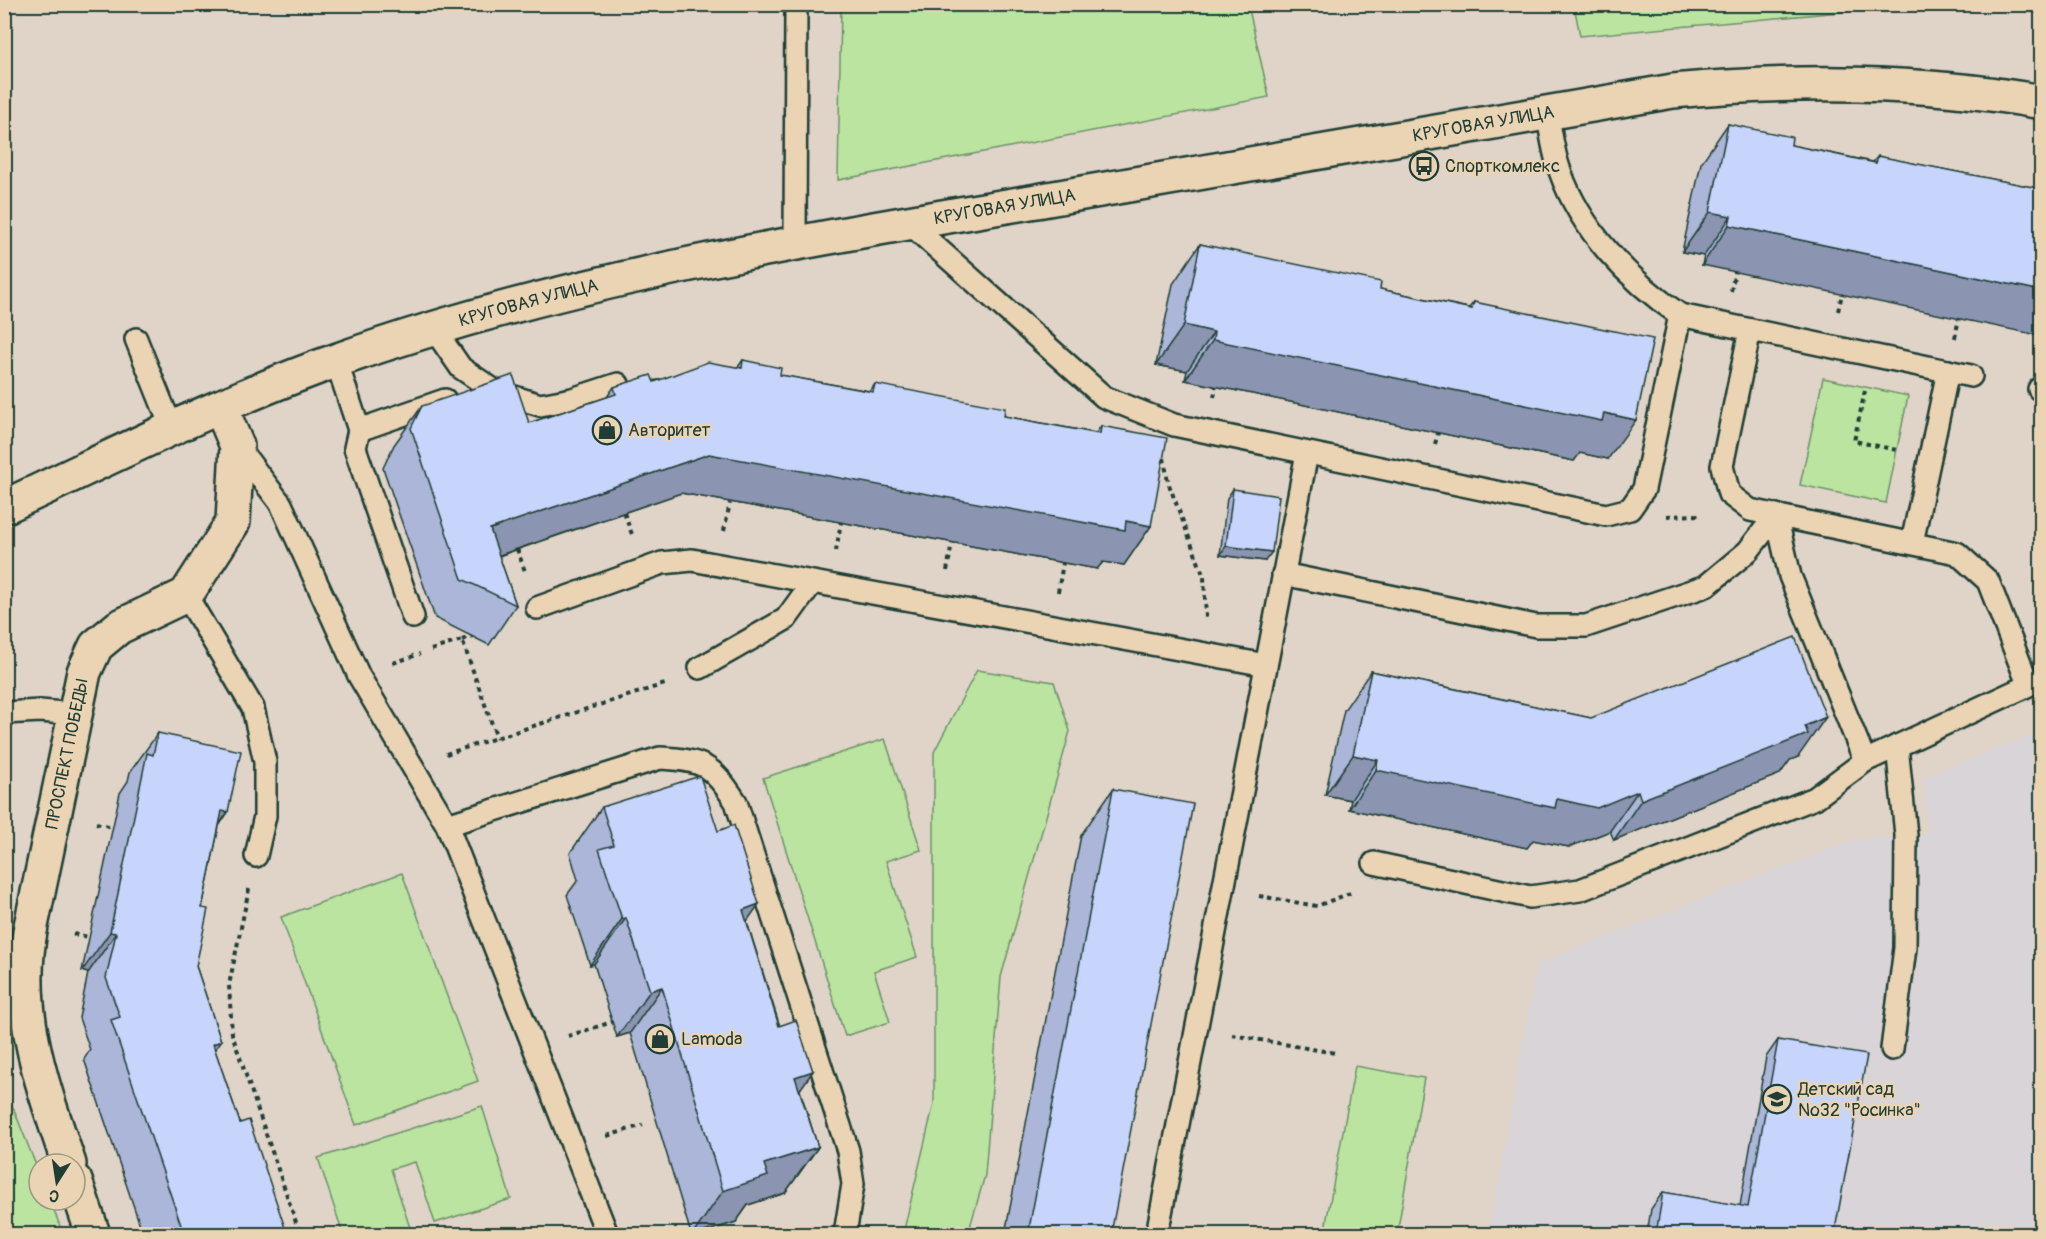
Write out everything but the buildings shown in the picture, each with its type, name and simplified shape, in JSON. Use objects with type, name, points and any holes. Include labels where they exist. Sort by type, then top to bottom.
[{"type":"street","name":"КРУГОВАЯ УЛИЦА","points":[[4,507],[172,429],[336,360],[434,329],[608,281],[795,243],[1673,91],[1765,83],[1857,82],[2042,102]]},
{"type":"street","points":[[186,596],[233,522],[237,446],[221,408]]},
{"type":"street","name":"ПРОСПЕКТ ПОБЕДЫ","points":[[65,1152],[33,1057],[27,1012],[26,951],[84,672],[96,646],[119,627],[186,596]]},
{"type":"street","points":[[86,1212],[93,1234]]},
{"type":"lane","points":[[795,243],[796,4]]},
{"type":"lane","points":[[1547,112],[1560,171],[1586,225],[1646,291],[1680,315],[1971,376]]},
{"type":"lane","points":[[909,223],[1104,398],[1174,425],[1606,515],[1630,509],[1644,489],[1680,315]]},
{"type":"lane","points":[[434,329],[461,368],[495,391],[540,405],[572,399],[618,384]]},
{"type":"lane","points":[[1374,863],[1530,897],[1580,890],[1815,798],[1865,761],[2035,682],[1988,581],[1957,553],[1750,510],[1729,494],[1722,466],[1750,330]]},
{"type":"lane","points":[[136,339],[172,429]]},
{"type":"lane","points":[[336,360],[360,430],[355,448],[413,617]]},
{"type":"lane","points":[[1912,543],[1948,371]]},
{"type":"lane","points":[[360,430],[463,394],[495,391]]},
{"type":"lane","points":[[237,446],[281,504],[359,676],[447,825],[607,1234]]},
{"type":"lane","points":[[1157,1234],[1306,453]]},
{"type":"lane","points":[[1283,574],[1536,626],[1586,626],[1706,586],[1748,551],[1776,515]]},
{"type":"lane","points":[[1776,515],[1790,576],[1865,761]]},
{"type":"lane","points":[[537,608],[662,563],[692,560],[1266,665]]},
{"type":"lane","points":[[700,668],[786,619],[812,583]]},
{"type":"lane","points":[[186,596],[254,708],[265,762],[265,816],[256,856]]},
{"type":"lane","points":[[4,713],[40,711],[75,714]]},
{"type":"lane","points":[[1892,1049],[1905,948],[1906,835],[1897,746]]},
{"type":"lane","points":[[447,825],[660,758],[692,760],[719,775],[736,802],[848,1151],[853,1184],[845,1234]]},
{"type":"path","points":[[1872,355],[1854,441],[1930,457]]},
{"type":"path","points":[[1158,418],[1168,482],[1204,578],[1209,655]]},
{"type":"path","points":[[1630,509],[1675,518],[1750,510]]},
{"type":"path","points":[[462,640],[484,632]]},
{"type":"path","points":[[384,667],[426,652]]},
{"type":"path","points":[[470,660],[497,738]]},
{"type":"path","points":[[436,757],[661,686],[700,668]]},
{"type":"path","points":[[93,823],[112,827]]},
{"type":"path","points":[[256,856],[229,985],[232,1034],[300,1234]]},
{"type":"path","points":[[1223,890],[1317,906],[1359,889]]},
{"type":"path","points":[[74,934],[89,937]]},
{"type":"path","points":[[564,1037],[612,1022]]},
{"type":"path","points":[[1197,1028],[1335,1053]]},
{"type":"path","points":[[603,1137],[643,1125]]},
{"type":"shaded area","name":"Детский сад №32 \"Росинка\"","points":[[2041,732],[2041,1234],[1489,1234],[1537,964],[1854,840],[1928,834],[1923,778]]},
{"type":"green space","points":[[1574,4],[1916,5],[1580,36]]},
{"type":"green space","points":[[841,5],[1248,5],[1269,97],[838,180]]},
{"type":"green space","points":[[1995,5],[2041,5],[2041,14]]},
{"type":"green space","points":[[1823,378],[1908,396],[1886,503],[1800,485]]},
{"type":"green space","points":[[977,670],[1054,682],[1070,731],[1001,977],[985,1175],[968,1234],[903,1234],[934,1103],[934,752]]},
{"type":"green space","points":[[885,739],[921,850],[886,861],[917,957],[874,971],[890,1022],[845,1036],[763,778]]},
{"type":"green space","points":[[402,873],[478,1081],[356,1125],[281,917]]},
{"type":"green space","points":[[1355,1066],[1424,1078],[1397,1234],[1324,1234]]},
{"type":"green space","points":[[5,1087],[31,1152],[27,1152],[27,1212],[55,1212],[63,1234],[5,1234]]},
{"type":"green space","points":[[482,1106],[511,1199],[435,1223],[415,1162],[391,1169],[411,1231],[400,1234],[343,1234],[318,1158]]},
{"type":"place","name":"Спорткомлекс","points":[[1424,166]]},
{"type":"place","name":"Авторитет","points":[[607,430]]},
{"type":"place","name":"Lamoda","points":[[660,1039]]},
{"type":"place","name":"Детский сад №32 \"Росинка\"","points":[[1777,1099]]}]
